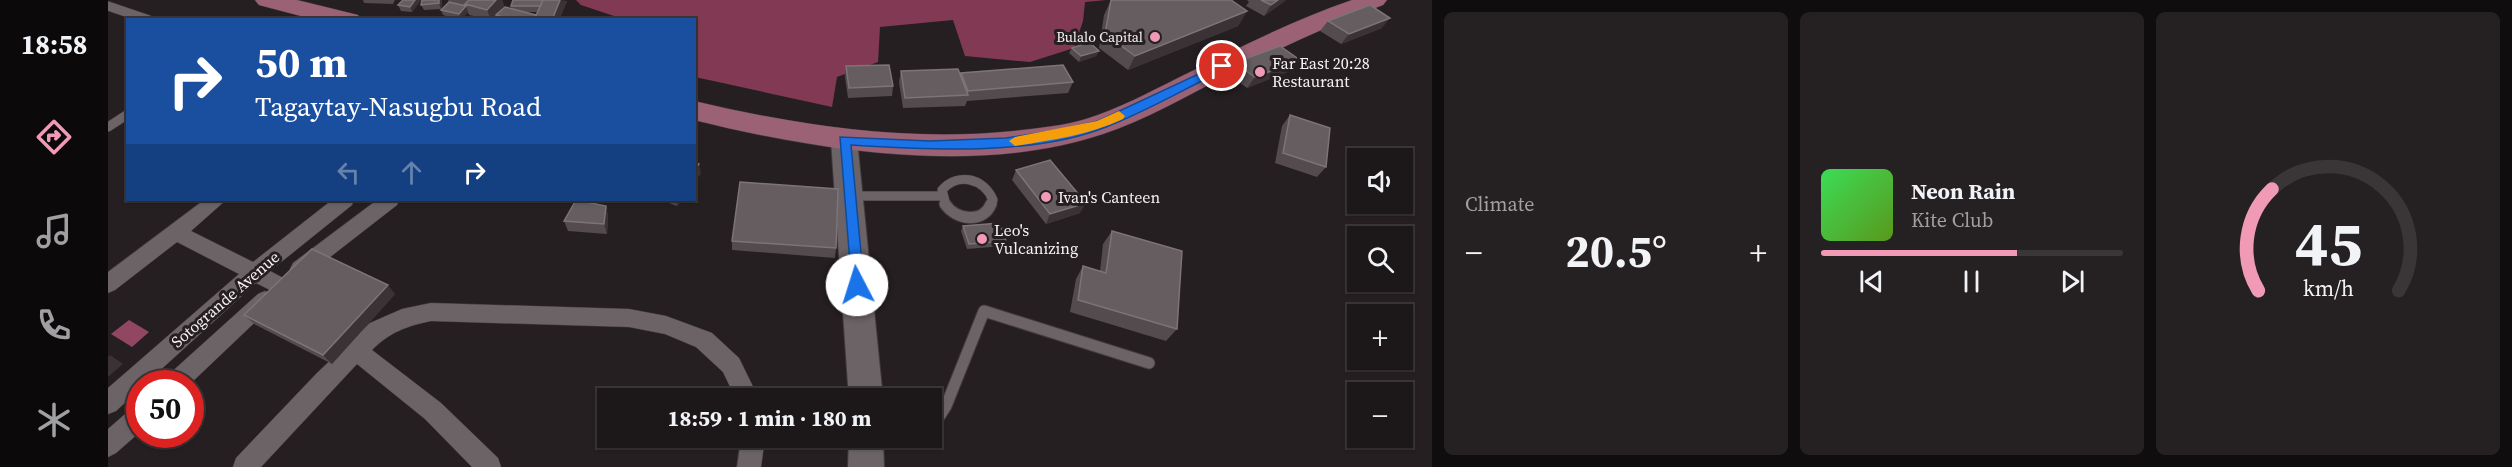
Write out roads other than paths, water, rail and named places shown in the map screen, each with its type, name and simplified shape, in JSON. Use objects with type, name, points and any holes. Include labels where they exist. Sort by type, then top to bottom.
[{"type":"main road","points":[[267,0],[340,18]]},
{"type":"main road","points":[[696,111],[746,124],[844,140],[930,145],[1006,142],[1059,135],[1101,124],[1299,30],[1375,0]]},
{"type":"main road","points":[[844,140],[868,388]]},
{"type":"main road","points":[[866,448],[867,467]]},
{"type":"street","points":[[108,284],[216,201]]},
{"type":"street","name":"Sotogrande Avenue","points":[[108,403],[254,273],[344,201]]},
{"type":"street","name":"Sotogrande Avenue","points":[[189,370],[280,286],[383,201]]},
{"type":"street","points":[[175,232],[280,286]]},
{"type":"street","points":[[245,467],[356,350],[378,330],[402,318],[431,312],[630,318],[666,325],[705,340],[731,365],[742,388]]},
{"type":"street","points":[[356,350],[433,411],[489,467]]},
{"type":"street","points":[[108,445],[126,429]]},
{"type":"street","points":[[749,467],[752,448]]},
{"type":"lane","points":[[108,6],[143,18]]},
{"type":"lane","points":[[108,127],[126,115]]},
{"type":"lane","points":[[965,178],[981,183],[991,194],[993,200],[988,212],[982,216],[964,217],[948,209],[941,196],[942,190],[950,181],[965,178]]},
{"type":"lane","points":[[850,196],[941,196]]},
{"type":"lane","points":[[942,412],[984,311],[1149,363]]},
{"type":"place","name":"Bulalo Capital","points":[[1155,37]]},
{"type":"place","name":"Far East 20:28 Restaurant","points":[[1260,72]]},
{"type":"place","name":"Ivan's Canteen","points":[[1046,197]]},
{"type":"place","name":"Leo's Vulcanizing","points":[[982,239]]}]
